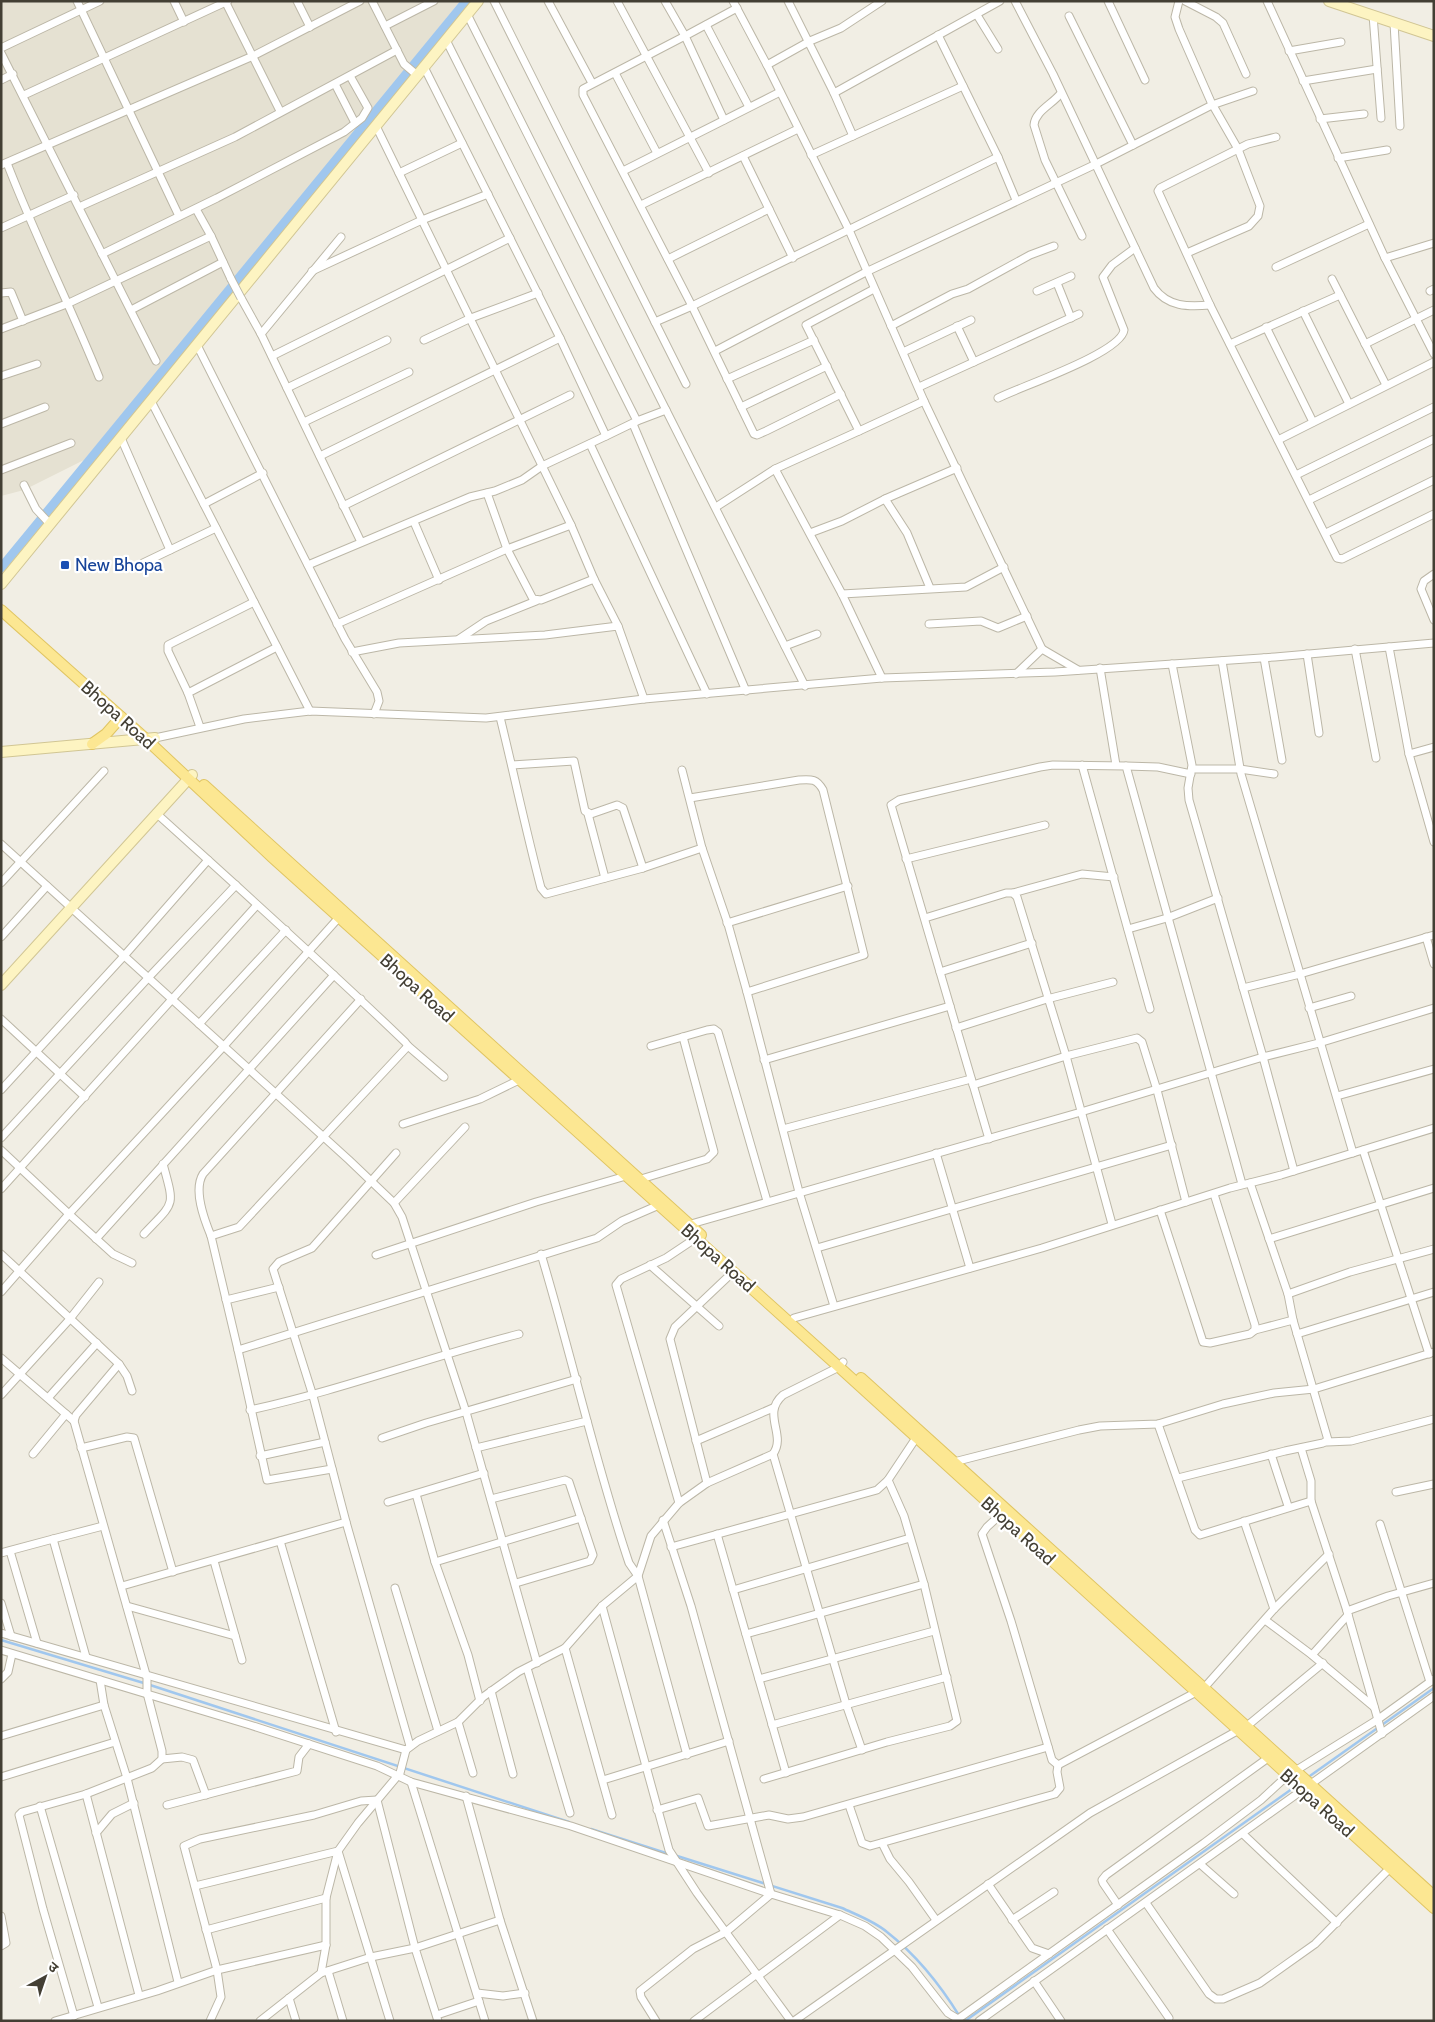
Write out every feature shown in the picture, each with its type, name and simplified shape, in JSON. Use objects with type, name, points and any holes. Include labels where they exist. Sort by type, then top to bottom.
[{"type":"main road","name":"Bhopa Road","points":[[1,601],[190,777],[794,1318],[916,1438],[1000,1515],[1242,1729],[1434,1908]]},
{"type":"main road","name":"Bhopa Road","points":[[1,610],[122,717],[151,739]]},
{"type":"main road","points":[[92,744],[106,734],[122,717]]},
{"type":"main road","name":"Bhopa Road","points":[[342,914],[519,1080],[659,1206],[954,1462],[1200,1691]]},
{"type":"main road","name":"Bhopa Road","points":[[1242,1729],[1268,1758],[1292,1775]]},
{"type":"main road","name":"Bhopa Road","points":[[1304,1786],[1434,1896]]},
{"type":"street","points":[[77,1],[179,216]]},
{"type":"street","points":[[1,48],[100,1]]},
{"type":"street","points":[[174,1],[184,22]]},
{"type":"street","points":[[297,1],[310,27]]},
{"type":"street","points":[[99,377],[69,302],[4,164],[50,146],[252,56],[360,1]]},
{"type":"street","points":[[372,1],[404,64],[418,71],[462,143],[538,293],[606,436]]},
{"type":"street","points":[[385,26],[434,1]]},
{"type":"street","points":[[1,584],[46,520],[121,438],[376,126],[418,71],[478,1]]},
{"type":"street","points":[[494,1],[686,384]]},
{"type":"street","points":[[548,1],[592,83]]},
{"type":"street","points":[[617,1],[709,173]]},
{"type":"street","points":[[665,1],[685,36],[724,120]]},
{"type":"street","points":[[788,1],[810,41],[853,136]]},
{"type":"street","points":[[767,66],[810,41],[841,28],[882,1]]},
{"type":"street","points":[[834,93],[1000,1]]},
{"type":"street","points":[[1015,1],[1154,288],[1160,295],[1183,307],[1210,305]]},
{"type":"street","points":[[1108,1],[1145,80]]},
{"type":"street","points":[[1179,1],[1176,11],[1176,22],[1212,104],[1238,150],[1260,206],[1258,216],[1249,226],[1187,253]]},
{"type":"street","points":[[1185,1],[1216,17],[1222,23],[1246,74]]},
{"type":"street","points":[[1267,1],[1385,258],[1434,354]]},
{"type":"street","points":[[1328,1],[1434,36]]},
{"type":"street","points":[[24,95],[227,2],[280,111]]},
{"type":"street","points":[[841,394],[757,435],[752,432],[715,351],[583,95],[583,89],[592,83],[648,57],[706,25],[735,5],[849,230],[924,401],[1042,649],[1078,670]]},
{"type":"street","points":[[467,14],[805,686]]},
{"type":"street","points":[[977,15],[998,49]]},
{"type":"street","points":[[1374,15],[1381,118]]},
{"type":"street","points":[[1069,16],[1133,146]]},
{"type":"street","points":[[1394,23],[1400,126]]},
{"type":"street","points":[[706,25],[749,107]]},
{"type":"street","points":[[938,35],[998,158],[1016,200]]},
{"type":"street","points":[[446,40],[635,422],[746,691]]},
{"type":"street","points":[[1289,51],[1341,42]]},
{"type":"street","points":[[79,207],[235,137],[280,111],[397,50]]},
{"type":"street","points":[[1,53],[50,146],[156,361]]},
{"type":"street","points":[[1303,81],[1377,69]]},
{"type":"street","points":[[615,73],[658,153]]},
{"type":"street","points":[[1,80],[13,74]]},
{"type":"street","points":[[102,254],[284,164],[356,123],[366,113],[368,108],[350,76]]},
{"type":"street","points":[[335,84],[356,123]]},
{"type":"street","points":[[811,155],[963,86]]},
{"type":"street","points":[[715,351],[866,272],[1094,165],[1212,104],[1253,91]]},
{"type":"street","points":[[623,170],[780,92]]},
{"type":"street","points":[[1061,94],[1043,110],[1034,124],[1043,155],[1082,236]]},
{"type":"street","points":[[1320,119],[1364,114]]},
{"type":"street","points":[[376,126],[571,525],[594,578],[618,626],[644,699]]},
{"type":"street","points":[[641,205],[798,129]]},
{"type":"street","points":[[1276,137],[1256,141],[1158,190],[1210,305],[1337,558],[1340,560],[1434,514]]},
{"type":"street","points":[[399,173],[462,143]]},
{"type":"street","points":[[1338,158],[1386,150]]},
{"type":"street","points":[[743,156],[793,258]]},
{"type":"street","points":[[655,322],[793,258],[998,158]]},
{"type":"street","points":[[312,272],[422,220],[488,194]]},
{"type":"street","points":[[1,228],[74,195]]},
{"type":"street","points":[[196,208],[272,356],[361,542]]},
{"type":"street","points":[[668,259],[769,208]]},
{"type":"street","points":[[1276,267],[1369,224]]},
{"type":"street","points":[[1,329],[69,302],[211,236]]},
{"type":"street","points":[[261,334],[341,237]]},
{"type":"street","points":[[272,356],[510,238]]},
{"type":"street","points":[[1385,258],[1434,243]]},
{"type":"street","points":[[891,326],[952,294],[968,289],[1030,255],[1054,246]]},
{"type":"street","points":[[998,398],[1087,361],[1120,340],[1124,330],[1103,282],[1103,277],[1112,265],[1135,248]]},
{"type":"street","points":[[132,310],[223,262]]},
{"type":"street","points":[[1037,291],[1071,276]]},
{"type":"street","points":[[1332,279],[1386,385]]},
{"type":"street","points":[[919,388],[1075,316],[1057,283]]},
{"type":"street","points":[[859,431],[807,323],[874,289]]},
{"type":"street","points":[[1,293],[11,292],[22,321]]},
{"type":"street","points":[[424,340],[471,318],[538,293]]},
{"type":"street","points":[[1230,344],[1340,295]]},
{"type":"street","points":[[1365,344],[1434,310]]},
{"type":"street","points":[[1303,311],[1349,404]]},
{"type":"street","points":[[902,352],[971,320]]},
{"type":"street","points":[[957,326],[974,362]]},
{"type":"street","points":[[1266,327],[1313,422]]},
{"type":"street","points":[[320,456],[560,338]]},
{"type":"street","points":[[287,388],[387,340]]},
{"type":"street","points":[[727,379],[814,340]]},
{"type":"street","points":[[197,345],[352,652],[378,692],[379,701],[374,714]]},
{"type":"street","points":[[1278,440],[1434,362]]},
{"type":"street","points":[[1,376],[37,364]]},
{"type":"street","points":[[742,407],[827,366]]},
{"type":"street","points":[[304,422],[409,372]]},
{"type":"street","points":[[343,506],[570,395]]},
{"type":"street","points":[[151,401],[310,711]]},
{"type":"street","points":[[716,507],[775,469],[924,401]]},
{"type":"street","points":[[1,424],[45,407]]},
{"type":"street","points":[[1296,475],[1434,407]]},
{"type":"street","points":[[308,565],[470,497],[522,480],[542,466],[635,422],[666,410]]},
{"type":"street","points":[[121,438],[170,550]]},
{"type":"street","points":[[1308,500],[1434,439]]},
{"type":"street","points":[[1,470],[71,443]]},
{"type":"street","points":[[590,444],[707,694]]},
{"type":"street","points":[[810,534],[957,468]]},
{"type":"street","points":[[775,469],[842,594],[882,678]]},
{"type":"street","points":[[204,504],[263,473]]},
{"type":"street","points":[[1326,533],[1434,480]]},
{"type":"street","points":[[24,485],[36,509],[46,520]]},
{"type":"street","points":[[487,493],[507,549],[523,582],[536,601]]},
{"type":"street","points":[[885,499],[907,533],[930,588]]},
{"type":"street","points":[[414,522],[439,580]]},
{"type":"street","points":[[338,624],[507,549],[571,525]]},
{"type":"street","points":[[143,563],[216,528]]},
{"type":"street","points":[[842,594],[970,586],[1004,567]]},
{"type":"street","points":[[1434,574],[1424,580],[1421,589],[1434,620]]},
{"type":"street","points":[[458,640],[486,621],[594,578]]},
{"type":"street","points":[[200,727],[188,694],[168,651],[168,645],[254,602]]},
{"type":"street","points":[[929,624],[981,621],[998,628],[1027,616]]},
{"type":"street","points":[[352,652],[390,644],[545,635],[618,626]]},
{"type":"street","points":[[785,646],[817,634]]},
{"type":"street","points":[[1,752],[151,739],[200,727],[310,711],[500,717],[644,699],[882,678],[1016,674],[1222,661],[1434,643]]},
{"type":"street","points":[[188,694],[277,647]]},
{"type":"street","points":[[1389,647],[1410,754],[1434,842]]},
{"type":"street","points":[[1016,674],[1042,649]]},
{"type":"street","points":[[1355,650],[1376,758]]},
{"type":"street","points":[[1307,654],[1319,733]]},
{"type":"street","points":[[1264,658],[1282,760]]},
{"type":"street","points":[[1222,661],[1240,769],[1319,1043],[1337,1096],[1353,1153]]},
{"type":"street","points":[[1172,664],[1191,754],[1192,772],[1188,788],[1189,800],[1294,1171]]},
{"type":"street","points":[[1100,668],[1116,766]]},
{"type":"street","points":[[500,717],[521,812],[541,888],[544,892],[550,893],[643,868],[702,848]]},
{"type":"street","points":[[1410,754],[1434,747]]},
{"type":"street","points":[[512,765],[574,761],[605,878]]},
{"type":"street","points":[[989,1138],[891,809],[894,802],[1040,767],[1082,765],[1158,767],[1192,772],[1240,769],[1274,774]]},
{"type":"street","points":[[1082,765],[1150,1009]]},
{"type":"street","points":[[1126,766],[1210,1075],[1242,1184]]},
{"type":"street","points":[[682,770],[702,848],[727,922],[747,992],[799,1192],[834,1306]]},
{"type":"street","points":[[1,883],[104,771]]},
{"type":"street","points":[[1,985],[190,777]]},
{"type":"street","points":[[690,798],[799,780],[816,781],[823,790],[864,955],[747,992]]},
{"type":"street","points":[[588,814],[617,805],[623,808],[643,868]]},
{"type":"street","points":[[156,813],[308,950],[444,1078]]},
{"type":"street","points":[[906,859],[1045,824]]},
{"type":"street","points":[[1,844],[394,1202],[402,1217],[411,1243],[466,1412],[516,1583],[537,1664]]},
{"type":"street","points":[[1,1090],[124,956],[208,860]]},
{"type":"street","points":[[925,918],[1082,874],[1114,877]]},
{"type":"street","points":[[1,1138],[236,885]]},
{"type":"street","points":[[1,936],[47,886]]},
{"type":"street","points":[[727,922],[848,886]]},
{"type":"street","points":[[1013,893],[1022,908],[1047,999],[1082,1112],[1112,1224]]},
{"type":"street","points":[[1128,929],[1167,918],[1218,898]]},
{"type":"street","points":[[1,1189],[174,1000],[257,905]]},
{"type":"street","points":[[1,1292],[69,1214],[224,1046],[342,914]]},
{"type":"street","points":[[199,1024],[286,930]]},
{"type":"street","points":[[1243,988],[1300,974],[1434,935]]},
{"type":"street","points":[[1426,937],[1434,964]]},
{"type":"street","points":[[940,972],[1032,943]]},
{"type":"street","points":[[96,1239],[334,975]]},
{"type":"street","points":[[956,1028],[1047,999],[1113,982]]},
{"type":"street","points":[[1309,1008],[1351,996]]},
{"type":"street","points":[[332,1469],[271,1481],[265,1477],[238,1350],[198,1190],[199,1181],[219,1155],[361,999]]},
{"type":"street","points":[[764,1060],[950,1006]]},
{"type":"street","points":[[690,1224],[1210,1075],[1263,1057],[1319,1043],[1434,1008]]},
{"type":"street","points":[[1,1019],[85,1097]]},
{"type":"street","points":[[651,1046],[707,1030],[714,1029],[718,1032],[767,1201]]},
{"type":"street","points":[[641,1179],[707,1159],[714,1152],[682,1037]]},
{"type":"street","points":[[783,1129],[972,1082],[1136,1038],[1142,1042],[1157,1090],[1186,1202]]},
{"type":"street","points":[[211,1236],[239,1227],[408,1046]]},
{"type":"street","points":[[1337,1096],[1434,1069]]},
{"type":"street","points":[[403,1124],[480,1098],[519,1080]]},
{"type":"street","points":[[394,1202],[465,1127]]},
{"type":"street","points":[[794,1318],[970,1268],[1242,1184],[1294,1171],[1434,1128]]},
{"type":"street","points":[[817,1248],[1172,1145]]},
{"type":"street","points":[[1,1150],[96,1239],[116,1256],[132,1263]]},
{"type":"street","points":[[954,1462],[1079,1430],[1100,1426],[1158,1424],[1223,1404],[1265,1395],[1314,1389],[1431,1353],[1363,1150]]},
{"type":"street","points":[[344,2021],[324,1972],[326,1898],[338,1851],[399,1774],[408,1748],[313,1396],[295,1333],[273,1269],[275,1264],[312,1248],[396,1153]]},
{"type":"street","points":[[936,1153],[970,1268]]},
{"type":"street","points":[[144,1234],[167,1209],[171,1201],[163,1164]]},
{"type":"street","points":[[376,1255],[626,1176]]},
{"type":"street","points":[[1250,1183],[1288,1294],[1293,1320],[1328,1436],[1327,1442]]},
{"type":"street","points":[[1268,1239],[1434,1188]]},
{"type":"street","points":[[1214,1194],[1255,1330]]},
{"type":"street","points":[[238,1350],[597,1238],[622,1221],[659,1206]]},
{"type":"street","points":[[1160,1210],[1203,1342],[1210,1343],[1250,1334],[1255,1330],[1293,1320]]},
{"type":"street","points":[[679,1502],[616,1285],[621,1279],[684,1248],[696,1238]]},
{"type":"street","points":[[1288,1294],[1350,1272],[1434,1249]]},
{"type":"street","points":[[1,1254],[69,1320],[119,1364],[127,1376],[132,1390]]},
{"type":"street","points":[[541,1254],[587,1421],[627,1557],[638,1576],[688,1755]]},
{"type":"street","points":[[650,1265],[719,1326]]},
{"type":"street","points":[[707,1482],[670,1339],[675,1327],[733,1272]]},
{"type":"street","points":[[1,1395],[69,1320],[99,1282]]},
{"type":"street","points":[[226,1300],[279,1287]]},
{"type":"street","points":[[1297,1334],[1434,1292]]},
{"type":"street","points":[[250,1410],[313,1396],[447,1352],[518,1334]]},
{"type":"street","points":[[48,1398],[97,1343]]},
{"type":"street","points":[[1,1358],[74,1421]]},
{"type":"street","points":[[119,1364],[76,1415],[74,1421],[103,1526],[128,1606],[146,1676],[147,1690],[162,1751],[162,1759]]},
{"type":"street","points":[[696,1441],[773,1408],[783,1395],[841,1365]]},
{"type":"street","points":[[382,1438],[577,1380]]},
{"type":"street","points":[[773,1408],[777,1445],[773,1454],[832,1658],[862,1750]]},
{"type":"street","points":[[33,1454],[66,1414]]},
{"type":"street","points":[[1178,1478],[1271,1454],[1327,1442],[1350,1441],[1434,1419]]},
{"type":"street","points":[[476,1448],[587,1421]]},
{"type":"street","points":[[1158,1424],[1197,1533],[1203,1535],[1288,1506],[1312,1500]]},
{"type":"street","points":[[81,1448],[127,1437],[134,1438],[173,1572]]},
{"type":"street","points":[[671,1547],[877,1490],[888,1480],[916,1438]]},
{"type":"street","points":[[260,1456],[325,1442]]},
{"type":"street","points":[[1301,1448],[1311,1481],[1312,1500],[1348,1613],[1381,1733]]},
{"type":"street","points":[[1,1633],[336,1732],[408,1748],[458,1722],[491,1691],[527,1668],[565,1648],[602,1606],[638,1576],[647,1544],[663,1520],[679,1502],[707,1482],[773,1454]]},
{"type":"street","points":[[1271,1454],[1288,1506]]},
{"type":"street","points":[[388,1502],[484,1473]]},
{"type":"street","points":[[491,1499],[565,1480],[572,1486],[593,1555],[592,1560],[516,1583]]},
{"type":"street","points":[[764,1779],[954,1724],[957,1718],[934,1631],[924,1584],[904,1516],[888,1480]]},
{"type":"street","points":[[1396,1492],[1434,1484]]},
{"type":"street","points":[[416,1494],[435,1562],[468,1655],[480,1700]]},
{"type":"street","points":[[849,1805],[864,1846],[882,1843],[1060,1791],[1058,1765],[1052,1760],[1011,1622],[982,1534],[986,1527],[1000,1515]]},
{"type":"street","points":[[435,1562],[581,1518]]},
{"type":"street","points":[[663,1520],[691,1606],[769,1889]]},
{"type":"street","points":[[1244,1521],[1274,1610]]},
{"type":"street","points":[[122,1586],[346,1522]]},
{"type":"street","points":[[1,1650],[100,1680],[147,1690],[377,1766],[399,1774],[411,1782],[466,1796],[672,1856],[840,1915],[900,1945],[912,1967],[948,2013],[958,2019],[1118,1905],[1292,1775],[1377,1722],[1432,1680],[1400,1592],[1380,1524]]},
{"type":"street","points":[[1,1553],[103,1526]]},
{"type":"street","points":[[717,1534],[786,1773]]},
{"type":"street","points":[[733,1590],[910,1538]]},
{"type":"street","points":[[53,1539],[86,1657]]},
{"type":"street","points":[[280,1541],[336,1732]]},
{"type":"street","points":[[10,1551],[37,1643]]},
{"type":"street","points":[[1058,1765],[1200,1691],[1274,1610],[1329,1554]]},
{"type":"street","points":[[214,1561],[242,1660]]},
{"type":"street","points":[[1312,1654],[1348,1613],[1400,1592],[1434,1583]]},
{"type":"street","points":[[746,1634],[924,1584]]},
{"type":"street","points":[[395,1588],[438,1731]]},
{"type":"street","points":[[1,1603],[11,1636]]},
{"type":"street","points":[[128,1606],[236,1636]]},
{"type":"street","points":[[602,1606],[672,1856],[792,2021],[1090,1813],[1242,1729],[1323,1663]]},
{"type":"street","points":[[1265,1620],[1312,1654],[1374,1707]]},
{"type":"street","points":[[759,1679],[934,1631]]},
{"type":"street","points":[[565,1648],[612,1815]]},
{"type":"street","points":[[1,1679],[8,1672],[12,1654]]},
{"type":"street","points":[[527,1668],[570,1813]]},
{"type":"street","points":[[772,1725],[947,1677]]},
{"type":"street","points":[[100,1680],[104,1705],[134,1803],[178,1982]]},
{"type":"street","points":[[491,1691],[513,1774]]},
{"type":"street","points":[[979,2021],[1243,1834],[1304,1786],[1434,1696]]},
{"type":"street","points":[[1,1736],[104,1705]]},
{"type":"street","points":[[458,1722],[473,1774]]},
{"type":"street","points":[[603,1780],[729,1741]]},
{"type":"street","points":[[1,1777],[115,1742]]},
{"type":"street","points":[[167,1805],[297,1771],[300,1757],[309,1744]]},
{"type":"street","points":[[658,1810],[698,1798],[708,1826],[772,1815],[782,1818],[795,1818],[849,1805],[1048,1747]]},
{"type":"street","points":[[74,2016],[19,1817],[22,1812],[86,1794],[152,1768],[162,1759],[182,1757],[194,1760],[206,1795]]},
{"type":"street","points":[[1118,1905],[1103,1883],[1102,1880],[1106,1874],[1268,1758]]},
{"type":"street","points":[[411,1782],[486,2021]]},
{"type":"street","points":[[86,1794],[139,1995]]},
{"type":"street","points":[[466,1796],[500,1920],[534,2021]]},
{"type":"street","points":[[210,2021],[221,1998],[217,1970],[184,1851],[186,1845],[200,1839],[314,1815],[361,1801],[377,1800]]},
{"type":"street","points":[[377,1800],[415,1948],[438,2018],[479,2001]]},
{"type":"street","points":[[96,1833],[112,1814],[134,1803]]},
{"type":"street","points":[[40,1806],[98,2007]]},
{"type":"street","points":[[1243,1834],[1337,1923]]},
{"type":"street","points":[[882,1843],[890,1859],[936,1920]]},
{"type":"street","points":[[195,1886],[338,1851]]},
{"type":"street","points":[[338,1851],[390,2021]]},
{"type":"street","points":[[1200,1864],[1234,1894]]},
{"type":"street","points":[[1146,1903],[1209,1994],[1216,1999],[1223,1999],[1260,1983],[1315,1944],[1390,1868]]},
{"type":"street","points":[[988,1884],[1032,1948],[1049,1954]]},
{"type":"street","points":[[656,2021],[639,1993],[640,1991],[693,1949],[726,1932],[769,1889]]},
{"type":"street","points":[[1012,1920],[1054,1892]]},
{"type":"street","points":[[206,1930],[326,1898]]},
{"type":"street","points":[[694,2021],[840,1915]]},
{"type":"street","points":[[1,1916],[7,1938],[6,1943],[1,1946]]},
{"type":"street","points":[[260,2021],[324,1972],[371,1957],[415,1948],[500,1920]]},
{"type":"street","points":[[1107,1929],[1169,2018]]},
{"type":"street","points":[[54,2021],[217,1970],[326,1945]]},
{"type":"street","points":[[1034,1981],[1061,2021]]},
{"type":"street","points":[[477,1993],[503,1996],[524,1993]]},
{"type":"street","points":[[289,1998],[296,2021]]},
{"type":"shaded area","points":[[1,1],[460,1],[323,173],[84,460],[24,490],[1,496]]},
{"type":"waterway","points":[[1,568],[466,1]]},
{"type":"waterway","points":[[1,1640],[147,1684],[569,1822]]},
{"type":"waterway","points":[[1307,1778],[1434,1688]]},
{"type":"waterway","points":[[965,2021],[1296,1786]]},
{"type":"waterway","points":[[591,1829],[669,1854]]},
{"type":"waterway","points":[[674,1855],[842,1908],[871,1921],[882,1928],[917,1960],[936,1982],[960,2017]]},
{"type":"place","name":"New Bhopa","points":[[65,565]]}]
